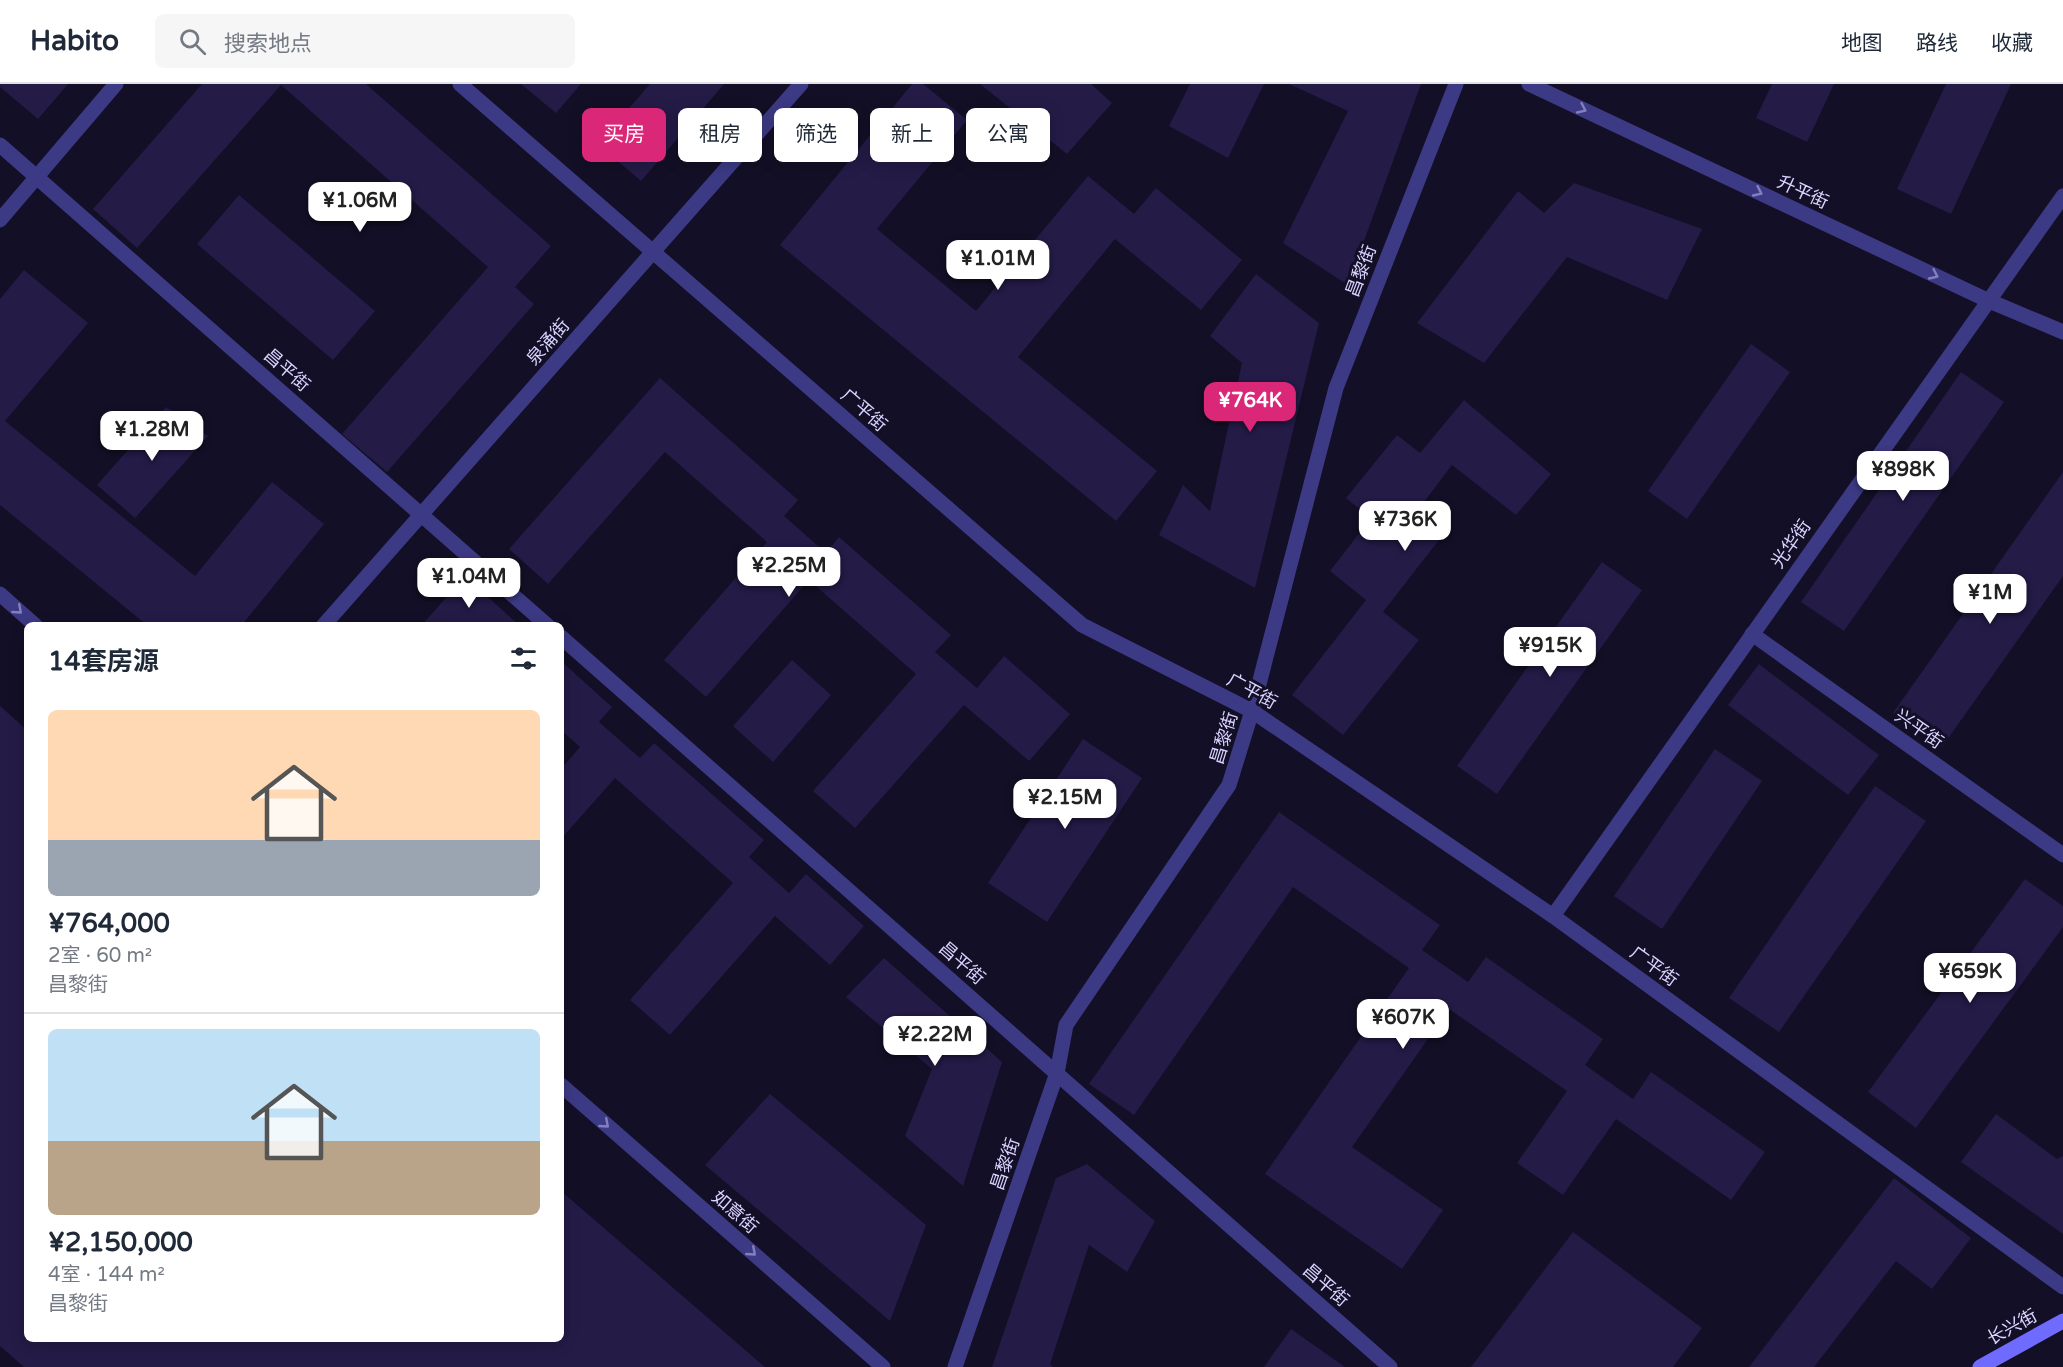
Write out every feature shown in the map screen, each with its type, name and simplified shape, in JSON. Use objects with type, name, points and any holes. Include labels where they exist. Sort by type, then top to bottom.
[{"type":"street","points":[[0,220],[116,84]]},
{"type":"street","name":"广平街","points":[[460,84],[1082,625],[1252,711],[1552,916],[2063,1287]]},
{"type":"street","name":"泉涌街","points":[[327,622],[801,84]]},
{"type":"street","name":"昌黎街","points":[[955,1367],[1057,1073],[1066,1025],[1229,785],[1252,711],[1336,388],[1456,84]]},
{"type":"street","name":"升平街","points":[[1529,84],[1987,300],[2063,332]]},
{"type":"street","name":"昌平街","points":[[0,145],[544,622]]},
{"type":"street","name":"光华街","points":[[1552,916],[2063,196]]},
{"type":"street","points":[[0,594],[32,622]]},
{"type":"street","name":"兴平街","points":[[1752,634],[2063,855]]},
{"type":"street","name":"昌平街","points":[[564,640],[1390,1367]]},
{"type":"street","name":"如意街","points":[[564,1088],[883,1367]]},
{"type":"street","name":"长兴街","points":[[1980,1367],[2063,1321]]},
{"type":"building","points":[[0,84],[68,84],[38,119],[0,87]]},
{"type":"building","points":[[202,84],[366,84],[551,246],[515,287],[534,304],[387,472],[342,434],[488,267],[281,85],[137,248],[93,209]]},
{"type":"building","points":[[521,84],[581,84],[556,113]]},
{"type":"building","points":[[650,84],[724,84],[703,108],[678,108],[678,138],[666,152],[666,108],[629,108]]},
{"type":"building","points":[[912,84],[923,84],[952,108],[892,108]]},
{"type":"building","points":[[980,84],[1091,84],[1112,103],[1067,154],[1050,140],[1050,108],[1010,108]]},
{"type":"building","points":[[1190,84],[1264,84],[1228,158],[1169,126]]},
{"type":"building","points":[[1289,84],[1421,84],[1348,285],[1283,243],[1348,111]]},
{"type":"building","points":[[1772,84],[1834,84],[1807,142],[1756,118]]},
{"type":"building","points":[[1946,84],[2011,84],[1951,214],[1897,189]]},
{"type":"building","points":[[954,109],[966,121],[954,136]]},
{"type":"building","points":[[870,135],[870,162],[932,162],[877,229],[976,311],[1088,176],[1134,214],[1156,188],[1242,260],[1201,310],[1115,239],[1018,357],[1157,471],[1116,521],[780,245],[848,162],[858,162],[858,150]]},
{"type":"building","points":[[619,162],[657,162],[641,181]]},
{"type":"building","points":[[1574,183],[1702,229],[1667,300],[1567,257],[1484,363],[1417,323],[1518,191],[1544,213]]},
{"type":"building","points":[[239,195],[375,311],[333,360],[197,244]]},
{"type":"building","points":[[24,270],[88,323],[5,421],[195,576],[272,482],[324,524],[244,622],[143,622],[0,505],[0,299]]},
{"type":"building","points":[[1256,274],[1319,323],[1255,588],[1159,535],[1183,485],[1210,511],[1242,363],[1210,336]]},
{"type":"building","points":[[1751,344],[1790,372],[1687,519],[1648,491]]},
{"type":"building","points":[[1961,372],[2004,402],[1844,631],[1801,602]]},
{"type":"building","points":[[660,378],[798,500],[784,516],[826,553],[839,537],[951,635],[935,652],[977,688],[1004,656],[1070,714],[1029,761],[964,705],[855,828],[813,791],[916,674],[809,580],[706,697],[664,660],[767,542],[665,452],[548,584],[509,549]]},
{"type":"building","points":[[1464,400],[1551,474],[1516,515],[1452,465],[1415,514],[1442,536],[1383,612],[1419,640],[1343,735],[1292,695],[1366,600],[1330,571],[1371,518],[1346,498],[1397,435],[1420,453]]},
{"type":"building","points":[[166,407],[208,436],[135,518],[97,485]]},
{"type":"building","points":[[2063,472],[2063,576],[1942,747],[1893,713]]},
{"type":"building","points":[[1602,562],[1642,590],[1497,794],[1457,766]]},
{"type":"building","points":[[465,576],[516,622],[425,622]]},
{"type":"building","points":[[792,660],[831,695],[773,762],[733,726]]},
{"type":"building","points":[[564,664],[612,707],[599,722],[640,758],[654,743],[764,840],[749,857],[789,893],[806,874],[864,926],[830,965],[775,916],[670,1035],[630,1000],[733,883],[615,778],[564,836],[564,766],[580,747],[564,733]]},
{"type":"building","points":[[1759,664],[1879,755],[1848,795],[1728,705]]},
{"type":"building","points":[[0,706],[24,727],[24,1342],[564,1342],[564,1194],[765,1367],[24,1367],[0,1346]]},
{"type":"building","points":[[1083,739],[1142,778],[1047,922],[988,883]]},
{"type":"building","points":[[1715,749],[1762,781],[1662,929],[1614,896]]},
{"type":"building","points":[[1875,786],[1926,821],[1779,1032],[1729,998]]},
{"type":"building","points":[[1279,812],[1440,925],[1422,950],[1468,982],[1486,957],[1603,1039],[1585,1065],[1633,1099],[1651,1072],[1765,1152],[1731,1200],[1616,1119],[1563,1195],[1517,1163],[1567,1091],[1449,1009],[1352,1147],[1443,1210],[1402,1269],[1265,1174],[1409,968],[1293,887],[1134,1115],[1089,1084]]},
{"type":"building","points":[[2025,879],[2063,906],[2063,927],[1916,1128],[1868,1092]]},
{"type":"building","points":[[884,958],[1002,1062],[963,1186],[905,1136],[932,1069],[846,997]]},
{"type":"building","points":[[770,1094],[926,1225],[890,1321],[705,1165]]},
{"type":"building","points":[[1996,1114],[2057,1159],[2063,1156],[2063,1234],[1961,1162]]},
{"type":"building","points":[[1087,1164],[1155,1221],[1127,1272],[1089,1245],[1050,1364],[1053,1367],[992,1367],[1056,1178]]},
{"type":"building","points":[[1894,1178],[1971,1238],[1932,1289],[1896,1261],[1814,1367],[1749,1367]]},
{"type":"building","points":[[1573,1232],[1702,1328],[1673,1367],[1471,1367]]},
{"type":"building","points":[[1291,1329],[1345,1367],[1264,1367]]}]
